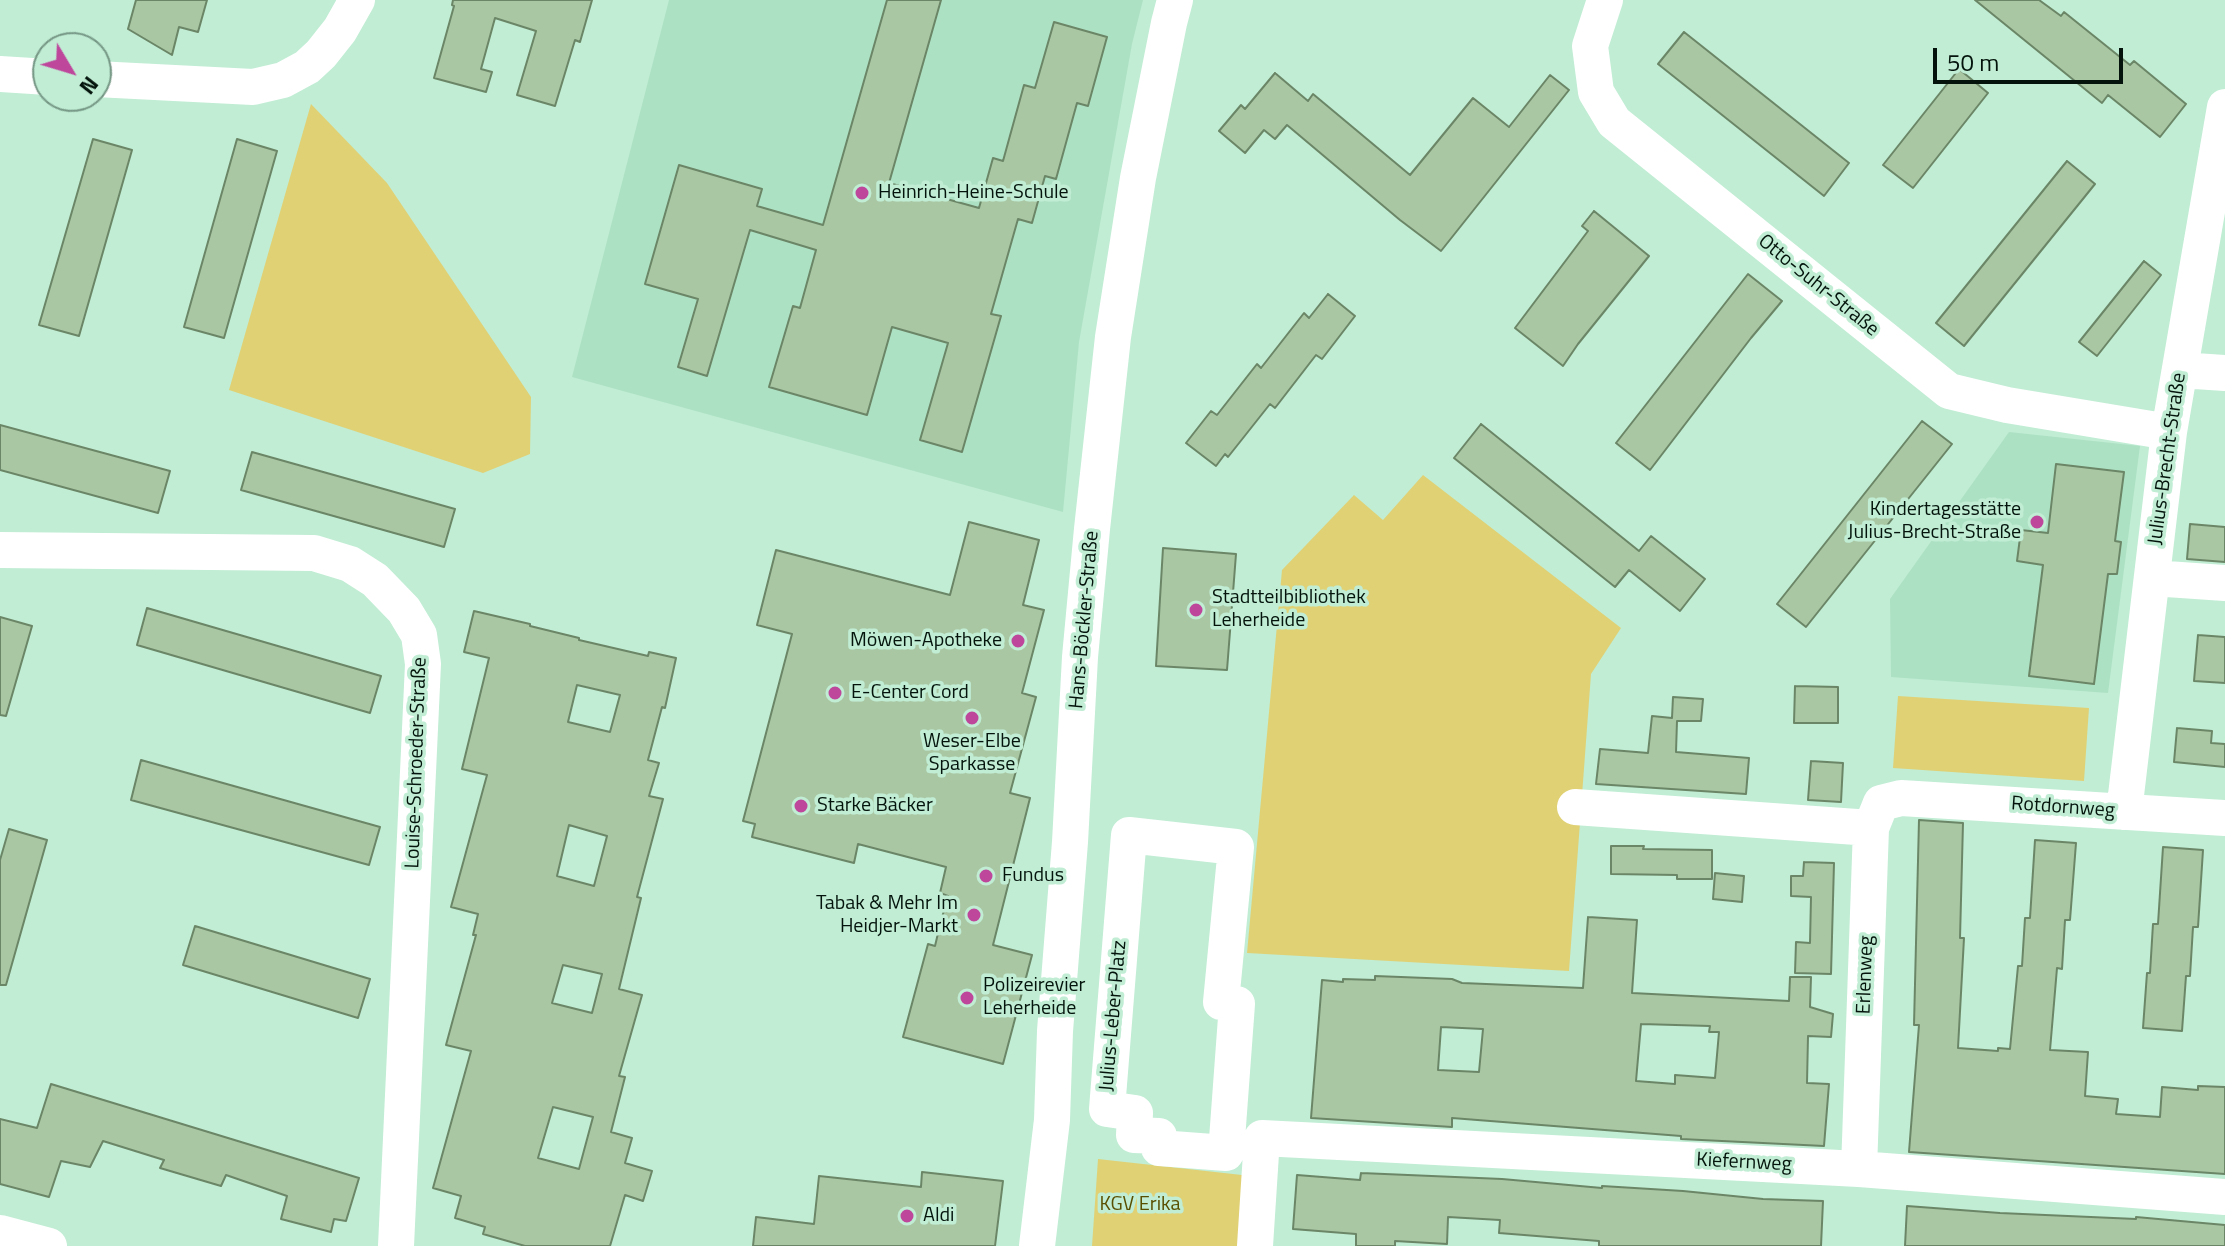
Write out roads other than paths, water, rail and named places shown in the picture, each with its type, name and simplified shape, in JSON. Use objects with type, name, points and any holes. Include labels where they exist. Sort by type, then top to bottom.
[{"type":"street","points":[[112,80],[253,87],[283,80],[307,67],[321,54],[340,30],[357,0]]},
{"type":"street","name":"Hans-Böckler-Straße","points":[[1037,1246],[1052,1120],[1080,657],[1113,337],[1138,178],[1175,0]]},
{"type":"street","name":"Otto-Suhr-Straße","points":[[1605,0],[1590,46],[1596,92],[1614,122],[1949,391],[2007,405],[2169,432]]},
{"type":"street","points":[[0,74],[32,76]]},
{"type":"street","name":"Julius-Brecht-Straße","points":[[2124,812],[2169,432],[2225,107]]},
{"type":"street","points":[[2180,370],[2225,373]]},
{"type":"street","name":"Louise-Schroeder-Straße","points":[[0,550],[314,553],[350,564],[375,580],[404,610],[419,635],[423,664],[396,1246]]},
{"type":"street","points":[[2152,578],[2225,583]]},
{"type":"street","name":"Rotdornweg","points":[[1871,828],[1881,803],[1901,798],[2225,818]]},
{"type":"street","points":[[1575,807],[1871,828]]},
{"type":"street","name":"Erlenweg","points":[[1859,1169],[1871,828]]},
{"type":"street","name":"Julius-Leber-Platz","points":[[1129,835],[1236,847],[1221,1002],[1237,1004],[1226,1153],[1159,1148],[1159,1136],[1134,1135],[1135,1113],[1107,1109],[1113,1039],[1129,835]]},
{"type":"street","points":[[1055,1031],[1113,1039]]},
{"type":"street","name":"Kiefernweg","points":[[1255,1246],[1262,1138],[1859,1169],[2225,1197]]},
{"type":"street","points":[[0,1233],[49,1246]]},
{"type":"place","name":"Heinrich-Heine-Schule","points":[[862,193]]},
{"type":"place","name":"Kindertagesstätte Julius-Brecht-Straße","points":[[2037,522]]},
{"type":"place","name":"Stadtteilbibliothek Leherheide","points":[[1196,610]]},
{"type":"place","name":"Möwen-Apotheke","points":[[1018,641]]},
{"type":"place","name":"E-Center Cord","points":[[835,693]]},
{"type":"place","name":"Weser-Elbe Sparkasse","points":[[972,718]]},
{"type":"place","name":"Starke Bäcker","points":[[801,806]]},
{"type":"place","name":"Fundus","points":[[986,876]]},
{"type":"place","name":"Tabak & Mehr Im Heidjer-Markt","points":[[974,915]]},
{"type":"place","name":"Polizeirevier Leherheide","points":[[967,998]]},
{"type":"place","name":"Aldi","points":[[907,1216]]},
{"type":"park label","name":"KGV Erika","points":[[1140,1205]]}]
